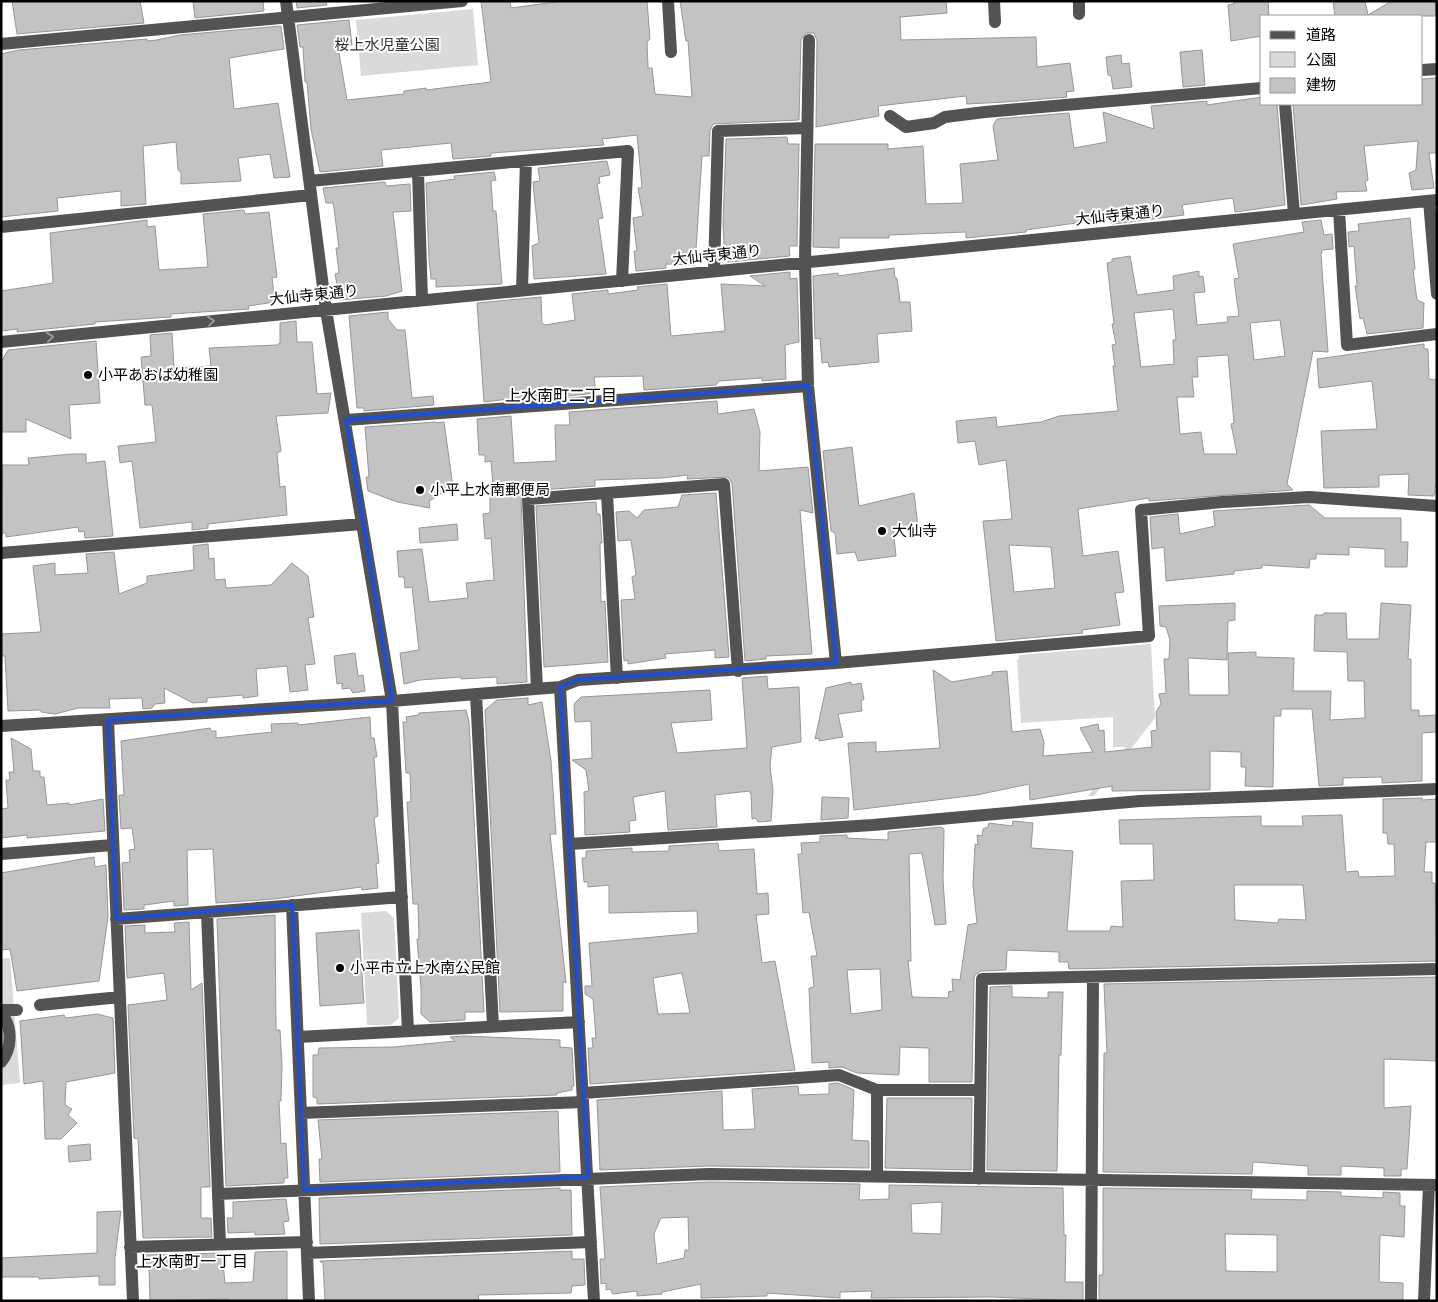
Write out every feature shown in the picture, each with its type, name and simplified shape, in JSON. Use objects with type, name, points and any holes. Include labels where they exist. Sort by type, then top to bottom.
[{"type":"street","points":[[286,1],[326,310],[392,701],[408,1031]]},
{"type":"street","points":[[1,44],[288,19],[462,1]]},
{"type":"street","points":[[668,1],[671,52]]},
{"type":"street","points":[[994,1],[995,22]]},
{"type":"street","points":[[809,40],[805,262],[808,386],[836,663]]},
{"type":"street","points":[[1423,70],[1437,69]]},
{"type":"street","points":[[890,116],[906,127],[934,123],[945,117],[985,112],[1260,88]]},
{"type":"street","points":[[1285,105],[1294,214]]},
{"type":"street","points":[[714,272],[718,131],[807,128]]},
{"type":"street","points":[[310,181],[628,151],[622,280]]},
{"type":"street","points":[[522,290],[526,161]]},
{"type":"street","points":[[418,172],[422,300]]},
{"type":"street","points":[[1,227],[311,195]]},
{"type":"street","points":[[1433,200],[1437,294]]},
{"type":"street","name":"大仙寺東通り","points":[[1,342],[1433,200]]},
{"type":"street","points":[[1339,210],[1347,344],[1437,334]]},
{"type":"street","points":[[346,420],[808,386]]},
{"type":"street","points":[[537,689],[528,499],[724,484],[738,671]]},
{"type":"street","points":[[607,494],[617,678]]},
{"type":"street","points":[[1,726],[392,701],[560,687],[578,680],[738,671],[1149,636],[1141,510],[1222,502],[1309,497],[1437,506]]},
{"type":"street","points":[[1,553],[362,524]]},
{"type":"street","points":[[560,687],[594,1301]]},
{"type":"street","points":[[476,694],[493,1026]]},
{"type":"street","points":[[108,720],[133,1301]]},
{"type":"street","points":[[569,844],[873,825],[1140,800],[1437,789]]},
{"type":"street","points":[[1,854],[113,845]]},
{"type":"street","points":[[116,919],[402,897]]},
{"type":"street","points":[[292,905],[309,1301]]},
{"type":"street","points":[[207,912],[220,1244]]},
{"type":"street","points":[[979,1179],[982,979],[1437,969]]},
{"type":"street","points":[[1091,1301],[1093,977]]},
{"type":"street","points":[[40,1005],[120,997]]},
{"type":"street","points":[[1,1062],[7,1052],[10,1041],[7,1022],[1,1012],[17,1010]]},
{"type":"street","points":[[298,1037],[579,1022]]},
{"type":"street","points":[[301,1113],[583,1097],[839,1075],[877,1090],[980,1090]]},
{"type":"street","points":[[877,1090],[877,1176]]},
{"type":"street","points":[[218,1194],[588,1177],[709,1174],[1433,1185],[1424,1301]]},
{"type":"street","points":[[130,1247],[220,1244],[307,1248],[591,1242]]},
{"type":"highlighted area","points":[[808,386],[836,663],[578,680],[560,687],[588,1177],[304,1190],[292,905],[116,919],[108,720],[392,701],[346,420]]},
{"type":"green space","name":"桜上水児童公園","points":[[473,9],[478,65],[361,76],[356,20]]},
{"type":"green space","points":[[1151,644],[1155,718],[1094,796],[1088,796],[1126,747],[1113,747],[1113,717],[1021,723],[1017,660],[1019,655]]},
{"type":"green space","points":[[386,911],[394,918],[399,1018],[391,1025],[367,1025],[361,913]]},
{"type":"green space","points":[[10,958],[20,1083],[1,1085],[1,959]]},
{"type":"building","points":[[12,1],[140,1],[144,23],[17,34]]},
{"type":"building","points":[[193,1],[263,1],[264,11],[195,18]]},
{"type":"building","points":[[296,1],[326,1],[327,5],[297,8]]},
{"type":"building","points":[[481,1],[510,1],[511,8],[563,1],[647,1],[650,39],[647,42],[648,68],[652,68],[655,94],[692,97],[688,41],[686,41],[680,1],[946,1],[947,13],[900,17],[901,40],[1036,37],[1037,67],[1070,63],[1074,91],[1066,92],[1067,97],[1005,102],[967,104],[966,96],[878,106],[879,116],[816,127],[817,40],[814,33],[806,33],[801,40],[799,120],[713,124],[710,131],[709,156],[702,156],[695,265],[666,264],[666,268],[636,271],[634,251],[637,251],[633,218],[643,216],[638,188],[642,188],[637,135],[602,139],[604,145],[491,153],[491,156],[453,159],[451,143],[381,150],[383,166],[320,172],[311,129],[303,47],[300,47],[297,25],[349,20],[352,45],[338,47],[347,100],[404,94],[404,91],[491,82]]},
{"type":"building","points":[[1234,1],[1268,1],[1269,15],[1260,15],[1260,36],[1231,41],[1228,5],[1234,4]]},
{"type":"building","points":[[1333,1],[1365,1],[1368,15],[1335,15]]},
{"type":"building","points":[[1392,1],[1435,1],[1436,16],[1368,15]]},
{"type":"building","points":[[281,26],[284,49],[229,58],[234,109],[278,103],[290,177],[274,178],[270,154],[238,158],[241,181],[181,184],[176,142],[143,146],[146,204],[121,206],[121,191],[57,198],[58,211],[1,217],[1,54],[19,50],[147,39],[147,41],[180,35]]},
{"type":"building","points":[[1202,50],[1205,85],[1183,87],[1180,52]]},
{"type":"building","points":[[1121,55],[1122,64],[1129,63],[1132,87],[1113,89],[1111,76],[1108,75],[1106,57]]},
{"type":"building","points":[[1437,78],[1437,153],[1429,153],[1434,188],[1412,190],[1409,173],[1416,170],[1418,141],[1364,146],[1368,180],[1365,182],[1367,191],[1336,192],[1337,199],[1301,205],[1293,105],[1423,105],[1423,79]]},
{"type":"building","points":[[1260,97],[1260,105],[1277,105],[1285,205],[1235,212],[1233,198],[1182,205],[1184,215],[1130,222],[1112,224],[1112,218],[1026,230],[1026,232],[966,238],[966,232],[889,235],[889,238],[839,238],[839,248],[813,247],[815,144],[888,144],[888,149],[923,146],[926,204],[963,203],[960,164],[998,160],[993,126],[997,119],[1069,113],[1074,148],[1107,142],[1103,112],[1154,129],[1151,106],[1207,101],[1207,105]]},
{"type":"building","points":[[787,137],[788,144],[799,144],[797,246],[789,246],[790,256],[728,262],[725,259],[723,224],[726,139]]},
{"type":"building","points":[[607,161],[610,175],[599,177],[600,183],[597,184],[603,218],[598,219],[606,274],[534,279],[532,246],[539,243],[533,182],[540,181],[538,168]]},
{"type":"building","points":[[494,172],[496,180],[491,181],[493,211],[496,211],[502,284],[436,287],[436,279],[431,279],[429,259],[426,183],[455,179],[454,176]]},
{"type":"building","points":[[385,182],[386,186],[410,184],[411,211],[393,212],[402,291],[386,296],[340,300],[335,274],[339,273],[336,248],[339,248],[334,208],[333,203],[326,203],[323,188]]},
{"type":"building","points":[[244,210],[245,214],[269,212],[277,277],[272,278],[275,302],[248,306],[249,309],[171,314],[171,317],[95,322],[95,324],[17,332],[18,329],[1,331],[1,291],[53,283],[50,233],[147,220],[147,227],[155,226],[159,270],[208,267],[203,214]]},
{"type":"building","points":[[1410,218],[1417,300],[1424,303],[1423,328],[1367,334],[1363,318],[1360,319],[1355,286],[1357,286],[1354,246],[1349,247],[1348,232],[1359,231],[1358,224]]},
{"type":"building","points":[[1321,220],[1324,235],[1332,234],[1333,249],[1322,250],[1321,255],[1328,352],[1313,351],[1287,484],[1293,490],[1149,501],[1149,498],[1078,509],[1083,556],[1118,551],[1124,592],[1115,593],[1120,625],[1082,630],[1083,633],[996,641],[983,521],[1012,519],[1006,460],[979,465],[975,441],[958,443],[956,421],[996,417],[997,427],[1041,422],[1059,416],[1118,411],[1112,345],[1116,344],[1112,324],[1114,324],[1107,263],[1112,262],[1112,259],[1130,256],[1137,295],[1174,290],[1173,276],[1199,271],[1199,277],[1203,276],[1205,292],[1194,293],[1197,325],[1228,322],[1227,317],[1239,316],[1234,279],[1239,278],[1233,244],[1304,232],[1302,222]],"holes":[[[1173,309],[1176,340],[1173,340],[1174,364],[1141,367],[1134,313]],[[1280,320],[1285,356],[1254,360],[1250,323]],[[1228,355],[1234,423],[1231,424],[1237,454],[1204,454],[1201,432],[1180,434],[1177,397],[1194,397],[1192,377],[1198,377],[1197,357]],[[1009,545],[1051,547],[1055,588],[1014,592]]]},
{"type":"building","points":[[894,268],[900,302],[910,302],[912,331],[877,334],[879,362],[829,367],[828,362],[822,363],[820,338],[815,339],[813,276],[838,273],[838,276]]},
{"type":"building","points":[[790,272],[790,279],[797,278],[799,342],[785,345],[786,379],[762,381],[762,378],[719,381],[716,385],[644,390],[643,376],[594,377],[596,393],[568,396],[568,392],[484,402],[477,303],[541,297],[542,323],[545,325],[575,320],[572,294],[608,290],[608,294],[638,290],[637,287],[667,284],[671,336],[725,331],[721,284],[765,286],[750,276]]},
{"type":"building","points":[[388,312],[388,319],[397,330],[405,330],[412,398],[433,396],[434,405],[364,411],[364,408],[357,408],[349,316]]},
{"type":"building","points":[[296,321],[297,342],[312,342],[317,394],[331,393],[328,413],[276,416],[281,451],[277,453],[280,487],[285,486],[287,515],[208,524],[208,528],[192,530],[192,522],[140,528],[132,461],[120,463],[118,446],[156,442],[152,405],[145,405],[141,357],[151,356],[150,335],[172,333],[174,368],[211,366],[209,348],[277,345],[280,343],[280,323]]},
{"type":"building","points":[[96,341],[100,403],[69,405],[71,439],[26,419],[26,432],[1,432],[1,362],[8,350]]},
{"type":"building","points":[[1424,344],[1424,349],[1428,349],[1429,379],[1437,380],[1437,480],[1434,496],[1408,495],[1409,474],[1379,475],[1379,487],[1324,488],[1321,431],[1377,429],[1372,381],[1319,388],[1317,359]]},
{"type":"building","points":[[717,401],[718,414],[754,409],[760,432],[759,471],[808,467],[813,513],[800,510],[812,654],[766,656],[766,659],[745,661],[732,483],[728,477],[687,479],[688,475],[662,478],[595,480],[595,486],[527,491],[521,496],[527,682],[497,684],[497,677],[461,679],[461,677],[420,680],[404,684],[400,653],[419,650],[412,587],[405,588],[404,577],[399,577],[397,551],[422,549],[429,602],[468,598],[466,583],[494,580],[491,538],[485,539],[483,514],[490,513],[490,497],[494,497],[491,461],[485,462],[485,455],[479,455],[477,419],[511,416],[514,463],[556,461],[555,425],[570,425],[569,412]]},
{"type":"building","points":[[444,422],[453,487],[429,501],[430,508],[397,502],[368,491],[366,477],[369,477],[365,427]]},
{"type":"building","points":[[852,447],[859,506],[914,493],[918,527],[893,528],[896,556],[858,561],[855,552],[837,554],[835,533],[831,531],[823,451]]},
{"type":"building","points":[[86,454],[86,463],[105,461],[113,536],[85,538],[84,531],[79,532],[78,527],[6,537],[6,533],[1,533],[2,465],[29,465],[28,458]]},
{"type":"building","points":[[716,493],[729,657],[715,658],[715,650],[665,654],[666,658],[628,664],[628,660],[624,661],[621,600],[635,599],[632,577],[636,575],[631,540],[618,541],[616,512],[629,511],[637,518],[644,510],[678,507],[682,495]]},
{"type":"building","points":[[596,502],[597,514],[600,514],[602,543],[600,543],[601,602],[605,601],[608,662],[544,667],[536,506]]},
{"type":"building","points":[[1309,505],[1325,518],[1401,518],[1401,542],[1408,542],[1407,567],[1385,567],[1385,549],[1349,547],[1349,555],[1316,554],[1316,559],[1310,559],[1309,568],[1262,565],[1262,568],[1234,571],[1234,574],[1166,581],[1164,547],[1152,549],[1150,517],[1178,514],[1180,534],[1215,526],[1213,511]]},
{"type":"building","points":[[457,524],[458,540],[420,543],[419,528]]},
{"type":"building","points":[[208,544],[209,559],[214,558],[215,580],[225,579],[226,588],[271,585],[292,563],[308,576],[314,617],[308,618],[315,664],[305,665],[308,690],[290,692],[287,666],[256,669],[258,696],[243,698],[243,695],[207,698],[207,702],[193,703],[164,688],[165,703],[155,704],[152,708],[143,709],[142,698],[109,699],[110,708],[78,708],[55,714],[41,712],[41,710],[8,711],[5,656],[1,656],[1,634],[41,632],[33,566],[55,563],[55,575],[88,573],[86,554],[114,552],[119,594],[147,583],[147,576],[194,570],[193,546]]},
{"type":"building","points":[[1235,603],[1235,620],[1228,621],[1227,660],[1188,658],[1189,695],[1229,695],[1228,653],[1256,652],[1256,657],[1294,658],[1293,691],[1331,691],[1330,720],[1365,718],[1364,681],[1348,681],[1347,652],[1314,651],[1315,615],[1346,613],[1347,639],[1379,639],[1381,603],[1411,605],[1408,659],[1411,659],[1411,710],[1419,710],[1419,716],[1437,715],[1437,732],[1422,733],[1422,781],[1382,783],[1382,777],[1343,778],[1343,785],[1319,786],[1312,709],[1281,709],[1281,716],[1274,716],[1273,787],[1245,786],[1246,767],[1241,767],[1241,752],[1210,751],[1210,790],[1112,791],[1112,786],[1030,800],[1029,784],[977,795],[854,810],[848,743],[876,742],[876,752],[940,748],[933,670],[952,682],[992,675],[992,672],[1007,671],[1012,732],[1040,729],[1044,742],[1043,756],[1093,752],[1080,728],[1098,724],[1099,731],[1104,730],[1105,752],[1152,747],[1151,731],[1157,730],[1156,712],[1161,704],[1159,694],[1166,693],[1164,659],[1169,659],[1170,640],[1166,627],[1160,626],[1159,606]]},
{"type":"building","points":[[355,653],[358,676],[363,675],[365,691],[353,693],[350,688],[342,689],[342,683],[337,684],[334,656]]},
{"type":"building","points":[[767,676],[768,689],[799,687],[801,742],[772,747],[770,766],[773,791],[771,821],[758,822],[756,818],[752,819],[751,794],[749,791],[715,795],[717,827],[668,830],[665,791],[633,797],[636,820],[629,821],[630,832],[585,835],[584,792],[589,791],[586,770],[572,760],[592,758],[591,721],[575,722],[574,704],[581,697],[710,690],[712,720],[671,723],[677,753],[747,748],[742,678]]},
{"type":"building","points":[[851,682],[851,685],[861,683],[864,699],[861,701],[862,711],[838,714],[843,737],[819,741],[819,738],[815,739],[826,688]]},
{"type":"building","points":[[528,698],[528,705],[542,702],[551,761],[556,834],[550,834],[566,983],[563,981],[563,1011],[500,1012],[485,710],[497,700]]},
{"type":"building","points":[[466,710],[469,722],[484,1012],[465,1012],[465,1020],[430,1022],[421,1014],[417,939],[419,939],[418,904],[413,904],[407,802],[411,802],[410,773],[406,773],[403,722],[407,722],[406,717],[419,715],[419,713]]},
{"type":"building","points":[[370,717],[371,738],[374,738],[377,757],[374,757],[378,816],[374,818],[379,863],[376,864],[378,888],[362,890],[361,887],[274,899],[216,903],[213,849],[187,850],[188,905],[174,906],[174,901],[144,905],[144,909],[124,910],[122,863],[130,862],[129,850],[135,849],[132,828],[121,829],[119,795],[124,795],[121,741],[210,728],[211,731],[216,731],[216,738],[272,732],[271,724],[298,723],[298,725]]},
{"type":"building","points":[[11,738],[31,749],[33,771],[40,771],[40,777],[44,777],[47,805],[69,803],[69,805],[103,799],[105,831],[27,838],[27,835],[1,838],[1,809],[8,808],[6,780],[10,780],[9,772],[14,772]]},
{"type":"building","points":[[822,797],[849,798],[848,818],[821,820]]},
{"type":"building","points":[[1383,799],[1437,799],[1437,842],[1426,842],[1424,872],[1432,872],[1432,883],[1435,883],[1437,961],[1069,969],[1068,962],[1059,962],[1059,952],[1007,950],[1006,970],[981,971],[974,978],[972,1082],[929,1082],[929,1048],[900,1047],[899,1075],[857,1073],[842,1067],[829,1068],[829,1062],[812,1063],[809,988],[814,987],[811,956],[817,956],[809,912],[803,913],[798,854],[802,854],[801,843],[820,842],[820,836],[847,835],[847,838],[888,840],[888,832],[941,827],[944,829],[943,880],[946,924],[935,925],[922,853],[909,854],[911,961],[908,961],[912,997],[948,998],[949,991],[953,992],[952,979],[960,980],[968,925],[977,923],[973,885],[975,844],[978,845],[977,835],[982,836],[983,829],[988,827],[989,823],[1012,826],[1013,821],[1033,823],[1031,848],[1073,851],[1067,931],[1110,931],[1111,926],[1123,927],[1121,881],[1154,880],[1153,844],[1120,844],[1119,820],[1261,816],[1261,826],[1303,826],[1302,816],[1342,815],[1346,872],[1358,871],[1359,877],[1395,876],[1394,844],[1388,844],[1387,833],[1383,833]],"holes":[[[1234,885],[1303,885],[1306,920],[1279,919],[1278,923],[1235,920]],[[880,969],[882,1010],[851,1014],[847,970]]]},
{"type":"building","points":[[718,843],[719,851],[754,849],[757,894],[768,893],[769,914],[756,915],[762,963],[775,961],[795,1070],[590,1084],[588,1048],[593,1048],[592,1038],[596,1038],[593,999],[585,994],[585,986],[592,986],[589,943],[698,933],[697,911],[609,913],[609,885],[588,887],[588,882],[584,882],[582,858],[586,858],[586,851],[632,848],[632,852],[669,851],[669,846]],"holes":[[[682,973],[690,1013],[658,1014],[653,978]]]},
{"type":"building","points":[[94,857],[95,867],[106,865],[108,917],[99,981],[17,991],[10,949],[1,950],[1,873]]},
{"type":"building","points":[[275,915],[276,1030],[280,1030],[282,1065],[281,1101],[279,1101],[281,1144],[286,1143],[288,1178],[284,1178],[284,1183],[226,1186],[217,919]]},
{"type":"building","points":[[189,922],[191,990],[202,983],[210,1187],[201,1187],[201,1218],[211,1218],[212,1237],[143,1238],[138,1139],[134,1138],[128,1005],[167,1000],[164,973],[127,978],[125,926],[145,925],[145,933],[175,932],[174,923]]},
{"type":"building","name":"小平市立上水南公民館","points":[[359,930],[364,1003],[320,1006],[316,933]]},
{"type":"building","points":[[1437,977],[1437,1061],[1384,1059],[1384,1108],[1411,1106],[1407,1169],[1401,1169],[1401,1176],[1384,1176],[1384,1168],[1341,1166],[1341,1175],[1308,1175],[1308,1166],[1253,1162],[1252,1174],[1103,1172],[1104,1053],[1107,1053],[1104,984]]},
{"type":"building","points":[[1012,986],[1012,997],[1048,998],[1048,992],[1063,992],[1061,1055],[1059,1055],[1057,1171],[987,1170],[990,987]]},
{"type":"building","points":[[97,1014],[113,1018],[115,1073],[66,1082],[65,1105],[72,1109],[68,1115],[77,1123],[61,1139],[45,1139],[43,1081],[24,1084],[20,1021],[64,1015],[66,1018]]},
{"type":"building","points":[[450,1037],[560,1040],[560,1047],[572,1048],[574,1086],[572,1086],[572,1090],[557,1093],[557,1095],[317,1104],[317,1098],[313,1097],[313,1055],[318,1055],[319,1048],[394,1047],[455,1041]]},
{"type":"building","points":[[838,1083],[854,1090],[852,1140],[869,1141],[869,1168],[709,1166],[600,1170],[597,1100],[722,1091],[723,1130],[755,1129],[752,1089],[798,1086],[799,1095],[829,1094],[829,1084]]},
{"type":"building","points":[[887,1098],[972,1098],[971,1170],[885,1168]]},
{"type":"building","points":[[558,1111],[560,1172],[320,1182],[319,1159],[322,1159],[318,1120]]},
{"type":"building","points":[[90,1144],[91,1160],[69,1162],[68,1146]]},
{"type":"building","points":[[709,1182],[860,1184],[859,1200],[889,1199],[889,1185],[1063,1188],[1064,1235],[1066,1235],[1065,1282],[1083,1282],[1083,1301],[992,1297],[871,1298],[872,1291],[840,1292],[840,1298],[767,1293],[767,1296],[701,1298],[701,1284],[662,1292],[662,1294],[637,1296],[637,1291],[613,1294],[610,1289],[606,1290],[606,1283],[601,1284],[600,1259],[605,1259],[600,1187]],"holes":[[[942,1202],[941,1234],[912,1233],[911,1204]],[[688,1217],[689,1250],[685,1250],[684,1258],[657,1264],[654,1234],[661,1218]]]},
{"type":"building","points":[[560,1188],[560,1190],[571,1190],[572,1235],[320,1244],[319,1198]]},
{"type":"building","points":[[1103,1188],[1252,1190],[1251,1199],[1307,1200],[1307,1191],[1341,1192],[1341,1196],[1383,1198],[1383,1192],[1400,1193],[1400,1206],[1405,1206],[1404,1237],[1380,1235],[1379,1282],[1403,1283],[1403,1301],[1099,1301],[1099,1275],[1103,1275]],"holes":[[[1225,1234],[1277,1235],[1277,1272],[1226,1271]]]},
{"type":"building","points":[[286,1199],[289,1221],[283,1222],[285,1234],[255,1235],[255,1232],[228,1233],[227,1218],[233,1218],[233,1202]]},
{"type":"building","points":[[121,1211],[115,1257],[115,1285],[99,1285],[99,1276],[39,1279],[39,1277],[1,1277],[1,1258],[97,1253],[97,1212]]},
{"type":"building","points":[[287,1251],[287,1301],[229,1301],[229,1299],[150,1301],[149,1268],[146,1269],[144,1255],[222,1253],[225,1283],[253,1282],[255,1252]]},
{"type":"building","points":[[572,1251],[572,1259],[584,1259],[585,1285],[572,1286],[571,1293],[478,1295],[479,1300],[468,1301],[325,1301],[323,1262],[320,1262],[320,1261]]},
{"type":"place","name":"小平あおば幼稚園","points":[[88,375]]},
{"type":"place","name":"小平上水南郵便局","points":[[420,490]]},
{"type":"place","name":"大仙寺","points":[[882,531]]},
{"type":"place","name":"小平市立上水南公民館","points":[[340,968]]},
{"type":"district","name":"上水南町二丁目","points":[[561,395]]},
{"type":"district","name":"上水南町一丁目","points":[[192,1261]]}]
